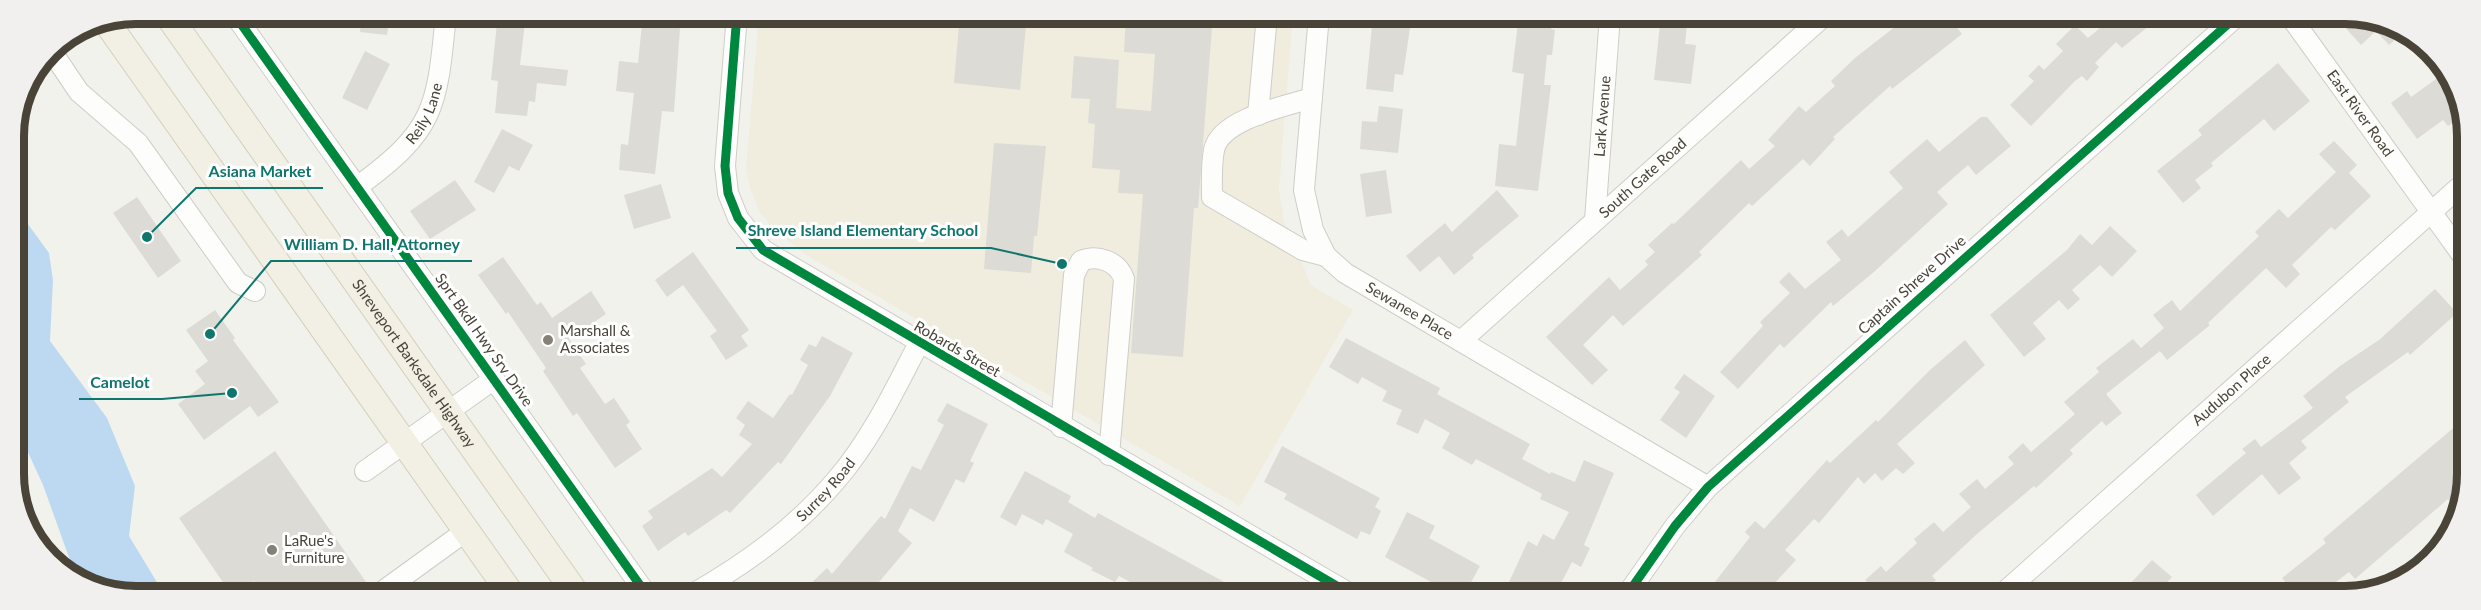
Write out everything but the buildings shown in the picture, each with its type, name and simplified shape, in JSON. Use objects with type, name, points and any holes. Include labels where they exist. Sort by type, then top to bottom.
[{"type":"main road","name":"Shreveport Barksdale Highway","points":[[174,24],[571,586]]},
{"type":"main road","points":[[110,27],[505,586]]},
{"type":"street","name":"Sprt Bkdl Hwy Srv Drive","points":[[241,24],[641,586]]},
{"type":"street","name":"Reily Lane","points":[[357,187],[407,147],[423,126],[433,104],[445,24]]},
{"type":"street","name":"Robards Street","points":[[736,24],[725,166],[728,192],[738,218],[753,240],[779,261],[1336,586]]},
{"type":"street","points":[[1258,115],[1266,24]]},
{"type":"street","name":"Sewanee Place","points":[[1318,24],[1305,197],[1313,230],[1326,256],[1345,273],[1708,487]]},
{"type":"street","name":"Lark Avenue","points":[[1595,220],[1609,24]]},
{"type":"street","name":"South Gate Road","points":[[1461,341],[1815,24]]},
{"type":"street","name":"Captain Shreve Drive","points":[[1633,586],[1675,525],[1708,487],[2228,24]]},
{"type":"street","name":"East River Road","points":[[2295,24],[2457,248]]},
{"type":"street","points":[[56,58],[79,92],[138,142],[238,283],[255,291]]},
{"type":"street","points":[[1312,98],[1242,120],[1220,138],[1214,149],[1212,197],[1303,250],[1326,256]]},
{"type":"street","name":"Audubon Place","points":[[2011,586],[2457,189]]},
{"type":"street","points":[[1061,427],[1074,275],[1081,261],[1089,258],[1100,259],[1118,268],[1124,279],[1109,455]]},
{"type":"street","name":"Surrey Road","points":[[707,586],[731,572],[778,538],[808,511],[839,477],[884,410],[919,343]]},
{"type":"street","points":[[365,471],[494,380]]},
{"type":"street","points":[[391,586],[466,531]]},
{"type":"shaded area","points":[[758,24],[1292,24],[1279,189],[1284,222],[1311,285],[1353,310],[1240,506],[811,258],[776,232],[759,211],[750,188],[746,168]]},
{"type":"water","points":[[24,219],[49,253],[53,280],[50,341],[107,418],[135,486],[129,536],[159,586],[114,584],[100,580],[72,565],[43,485],[24,444]]},
{"type":"cycle path","points":[[241,24],[641,586]]},
{"type":"cycle path","points":[[736,24],[725,166],[728,193],[738,218],[763,250],[1337,586]]},
{"type":"cycle path","points":[[1633,586],[1675,526],[1708,487],[2228,24]]},
{"type":"place","name":"Asiana Market","points":[[147,237]]},
{"type":"place","name":"Shreve Island Elementary School","points":[[1062,264]]},
{"type":"place","name":"William D. Hall, Attorney","points":[[210,334]]},
{"type":"place","name":"Marshall & Associates","points":[[548,340]]},
{"type":"place","name":"Camelot","points":[[232,393]]},
{"type":"place","name":"LaRue's Furniture","points":[[272,550]]}]
